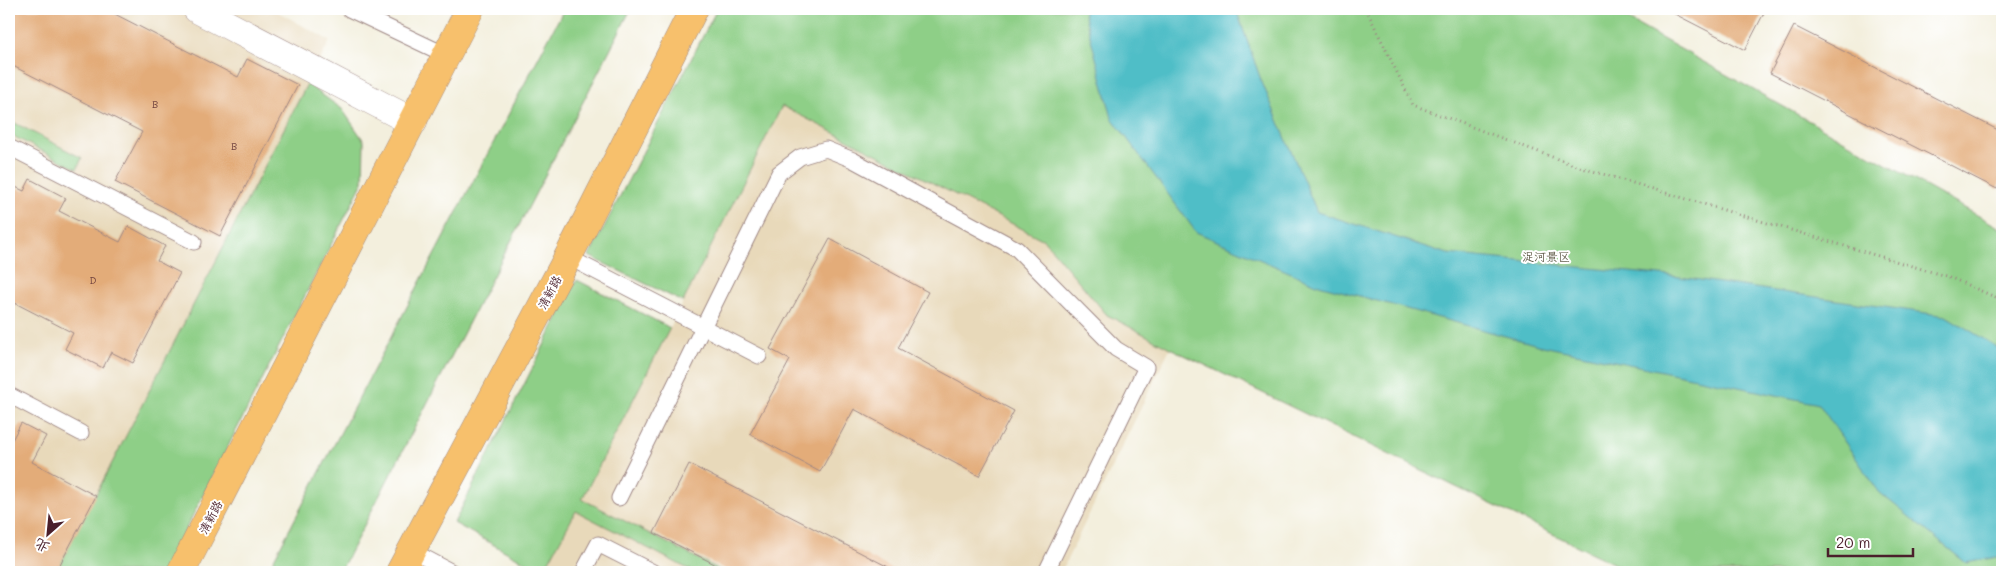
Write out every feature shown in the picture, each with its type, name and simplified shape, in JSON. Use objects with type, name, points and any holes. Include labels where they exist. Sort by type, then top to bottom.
[{"type":"main road","name":"清新路","points":[[181,572],[470,9]]},
{"type":"main road","name":"清新路","points":[[406,562],[568,257],[694,9]]},
{"type":"street","points":[[197,9],[413,122]]},
{"type":"lane","points":[[349,9],[446,55]]},
{"type":"lane","points":[[9,147],[194,242]]},
{"type":"lane","points":[[619,498],[779,174],[800,156],[826,149],[853,160],[1017,250],[1116,349],[1146,367],[1046,572]]},
{"type":"lane","points":[[568,257],[703,329],[759,356]]},
{"type":"lane","points":[[9,395],[81,433]]},
{"type":"lane","points":[[583,572],[598,544],[653,572]]},
{"type":"lane","points":[[406,562],[452,572]]},
{"type":"path","points":[[1366,9],[1413,105],[1579,167],[1949,278],[2002,300]]},
{"type":"shaded area","points":[[9,9],[273,9],[330,41],[56,572],[9,572]]},
{"type":"shaded area","points":[[782,106],[1044,240],[1107,315],[1170,348],[1061,572],[543,572],[670,328]]},
{"type":"green space","points":[[564,9],[631,9],[340,572],[267,572]]},
{"type":"green space","name":"浞河景区","points":[[717,9],[1609,9],[2002,229],[2002,572],[1631,572],[1170,348],[1107,315],[1044,240],[782,106],[683,302],[589,256]]},
{"type":"green space","points":[[307,84],[342,109],[364,141],[363,182],[164,572],[56,572]]},
{"type":"green space","points":[[9,120],[82,158],[77,169],[9,134]]},
{"type":"green space","points":[[577,280],[670,328],[582,499],[724,572],[694,572],[576,511],[543,572],[454,523]]},
{"type":"water","points":[[1083,9],[1236,9],[1261,80],[1317,212],[1448,254],[1680,277],[1946,316],[2002,350],[2002,556],[1966,563],[1879,492],[1819,404],[1538,345],[1319,285],[1196,232],[1112,118]]},
{"type":"building","points":[[9,9],[105,9],[238,77],[247,59],[298,85],[220,236],[115,182],[142,132],[9,64]]},
{"type":"building","points":[[1665,9],[1766,9],[1745,50]]},
{"type":"building","points":[[1794,26],[2002,132],[2002,180],[1997,189],[1770,73]]},
{"type":"building","points":[[30,179],[66,198],[59,211],[120,242],[128,226],[165,246],[157,261],[180,273],[133,363],[111,352],[103,368],[65,349],[73,333],[15,303],[9,314],[9,184],[24,191]]},
{"type":"building","points":[[830,239],[928,292],[898,348],[1014,411],[979,476],[854,409],[820,472],[750,434],[790,360],[770,349]]},
{"type":"building","points":[[21,423],[46,436],[32,462],[96,496],[56,572],[9,572],[9,438],[12,440]]},
{"type":"building","points":[[689,464],[898,572],[730,572],[654,533]]}]
